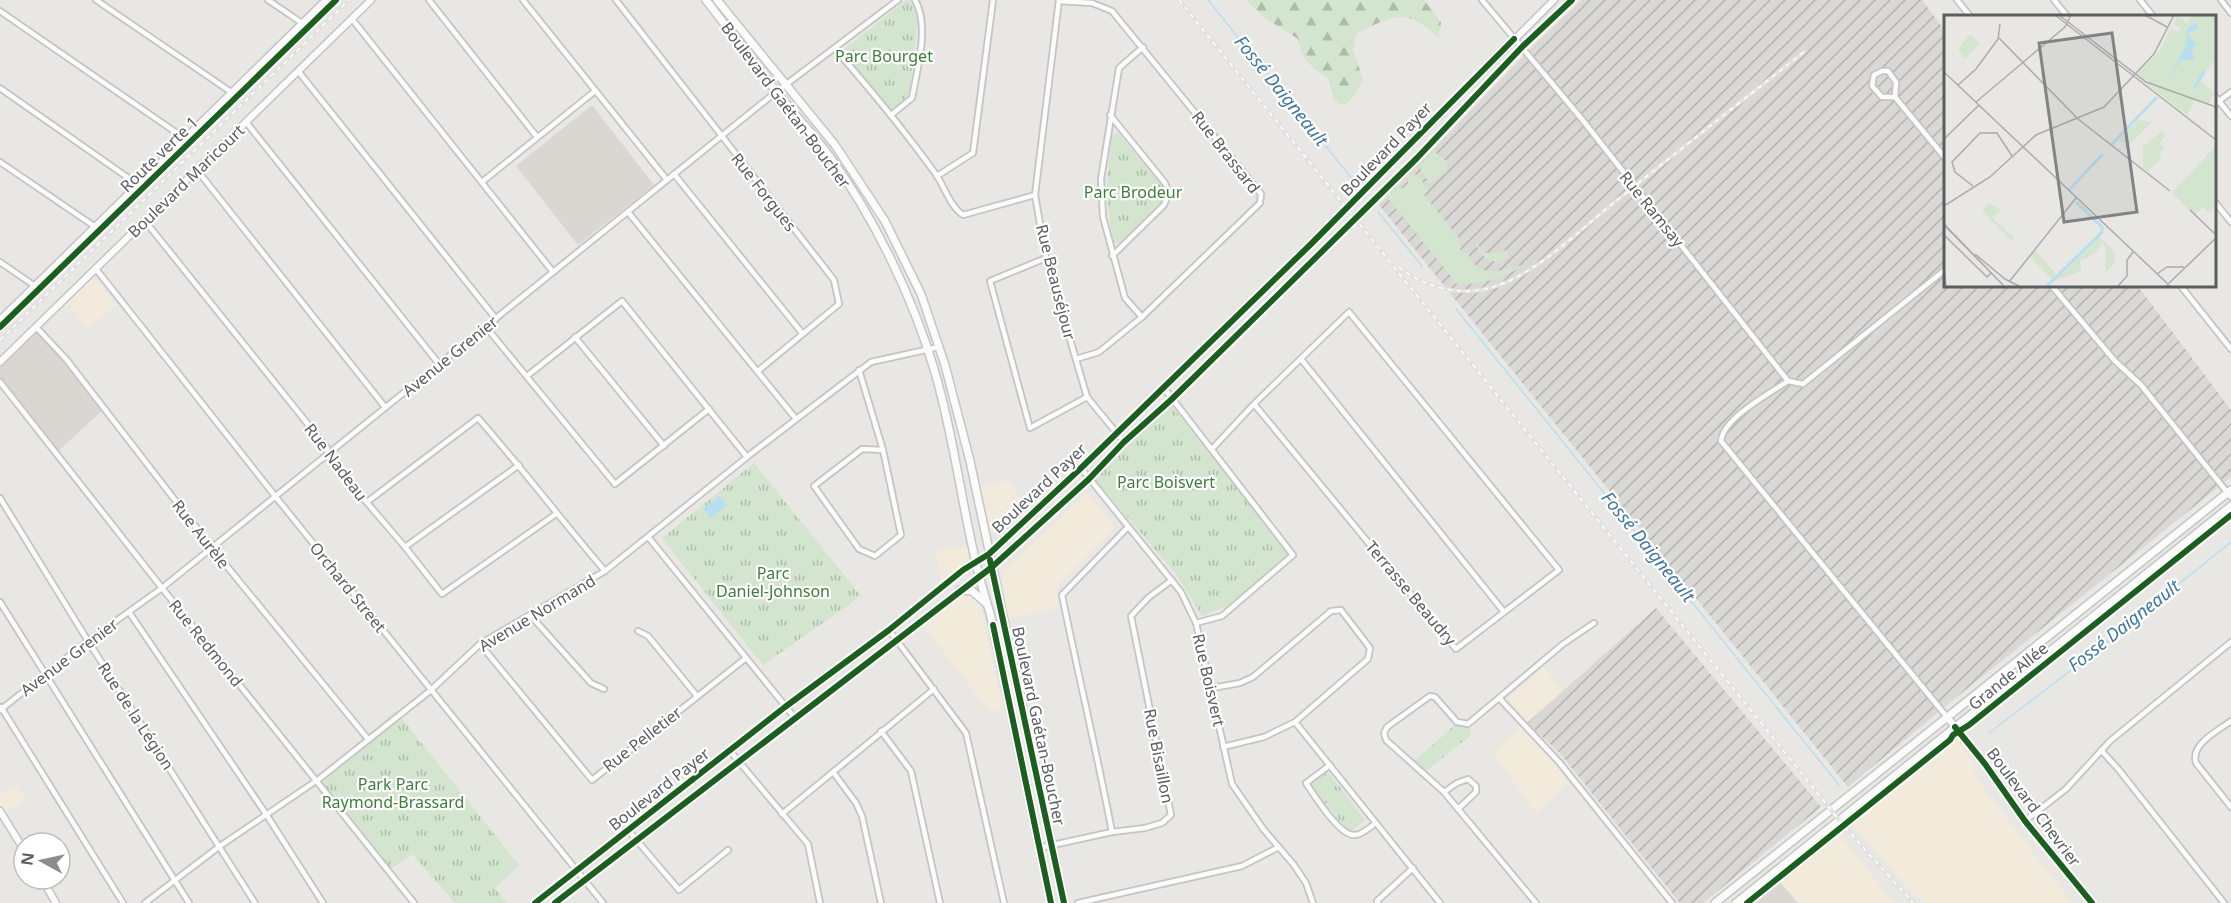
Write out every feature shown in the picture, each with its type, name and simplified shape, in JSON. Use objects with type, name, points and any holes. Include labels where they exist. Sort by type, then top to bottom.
[{"type":"main road","name":"Boulevard Gaétan-Boucher","points":[[706,0],[776,92],[831,158],[861,206],[886,250],[934,367],[950,429],[979,576],[1052,903]]},
{"type":"main road","name":"Boulevard Gaétan-Boucher","points":[[717,0],[835,145],[885,221],[921,294],[939,347],[969,461],[1064,903]]},
{"type":"main road","name":"Grande Allée","points":[[1715,903],[2230,493]]},
{"type":"main road","name":"Grande Allée","points":[[1736,903],[2231,506]]},
{"type":"main road","points":[[960,590],[972,591],[987,605]]},
{"type":"main road","points":[[1007,696],[1018,693]]},
{"type":"street","points":[[96,0],[231,92]]},
{"type":"street","points":[[268,0],[302,23]]},
{"type":"street","points":[[0,320],[326,0]]},
{"type":"street","name":"Boulevard Maricourt","points":[[0,362],[371,0]]},
{"type":"street","points":[[429,0],[537,137]]},
{"type":"street","points":[[523,0],[667,180]]},
{"type":"street","name":"Rue Forgues","points":[[616,0],[834,280],[839,304],[758,371]]},
{"type":"street","name":"Avenue Grenier","points":[[1,708],[162,588],[776,92],[898,0]]},
{"type":"street","points":[[891,115],[912,98],[923,27],[919,6],[915,0]]},
{"type":"street","points":[[936,176],[973,153],[993,0]]},
{"type":"street","name":"Rue Brassard","points":[[1059,0],[1092,3],[1112,11],[1261,194],[1260,203],[1142,317],[1099,352],[1076,359]]},
{"type":"street","name":"Rue Beauséjour","points":[[1059,0],[1035,195],[1046,258],[1087,397],[1124,442]]},
{"type":"street","name":"Rue Ramsay","points":[[1482,0],[1581,118],[1788,381]]},
{"type":"street","name":"Boulevard Payer","points":[[535,903],[785,707],[889,630],[963,570],[989,554],[1302,253],[1554,0]]},
{"type":"street","name":"Boulevard Payer","points":[[555,903],[992,567],[1089,479],[1124,442],[1172,399],[1417,158],[1522,47],[1572,0]]},
{"type":"street","points":[[1957,0],[1969,15]]},
{"type":"street","points":[[2054,0],[2066,15]]},
{"type":"street","points":[[2139,0],[2151,15]]},
{"type":"street","points":[[2221,0],[2231,13]]},
{"type":"street","points":[[0,11],[184,138]]},
{"type":"street","points":[[352,19],[553,272]]},
{"type":"street","points":[[1142,317],[1125,298],[1112,256],[1103,218],[1101,179],[1119,68],[1143,47]]},
{"type":"street","points":[[835,49],[891,115],[936,176],[955,210],[963,215],[1035,195]]},
{"type":"street","points":[[298,71],[496,319]]},
{"type":"street","points":[[1895,97],[1882,97],[1872,86],[1874,75],[1887,71],[1896,82],[1895,97],[1944,157]]},
{"type":"street","points":[[0,88],[137,184]]},
{"type":"street","points":[[482,182],[595,91]]},
{"type":"street","points":[[2216,104],[2231,92]]},
{"type":"street","points":[[2216,97],[2231,116]]},
{"type":"street","points":[[1110,115],[1165,183],[1169,193],[1164,205],[1112,256]]},
{"type":"street","points":[[246,122],[439,364]]},
{"type":"street","points":[[0,162],[94,226]]},
{"type":"street","points":[[197,170],[386,407]]},
{"type":"street","points":[[674,174],[802,333]]},
{"type":"street","points":[[2216,203],[2231,222]]},
{"type":"street","points":[[628,212],[796,419]]},
{"type":"street","name":"Rue Nadeau","points":[[145,221],[327,448],[327,456],[442,594],[556,514]]},
{"type":"street","points":[[1302,253],[1310,262]]},
{"type":"street","points":[[1046,258],[990,281],[1030,428],[1087,397]]},
{"type":"street","points":[[0,262],[35,286]]},
{"type":"street","name":"Orchard Street","points":[[96,269],[275,496],[603,903]]},
{"type":"street","points":[[1944,271],[1803,384],[1788,381],[1739,414],[1721,433],[1721,441],[1875,633],[1883,638],[1947,717]]},
{"type":"street","points":[[2052,286],[2115,360],[2141,385],[2230,493]]},
{"type":"street","points":[[2182,286],[2231,349]]},
{"type":"street","points":[[526,376],[622,301],[747,457]]},
{"type":"street","name":"Terrasse Beaudry","points":[[1254,404],[1456,649],[1558,570],[1349,312],[1301,359]]},
{"type":"street","name":"Rue Aurèle","points":[[36,327],[66,359],[212,548],[368,739]]},
{"type":"street","points":[[486,327],[615,484],[709,409]]},
{"type":"street","points":[[575,337],[664,446]]},
{"type":"street","name":"Avenue Normand","points":[[145,903],[220,846],[316,780],[431,690],[480,644],[605,571],[859,370],[871,362],[939,347]]},
{"type":"street","points":[[1212,449],[1301,359],[1504,612]]},
{"type":"street","points":[[859,370],[884,450],[901,535],[875,556],[859,549],[814,486],[862,449],[884,450]]},
{"type":"street","name":"Rue Redmond","points":[[0,382],[414,903]]},
{"type":"street","points":[[1164,388],[1293,555],[1222,616],[1196,623]]},
{"type":"street","points":[[367,502],[478,418],[605,571]]},
{"type":"street","points":[[405,547],[519,465]]},
{"type":"street","name":"Rue Boisvert","points":[[1081,468],[1127,528],[1181,592],[1196,623],[1232,784],[1264,830],[1294,865],[1306,883],[1313,903]]},
{"type":"street","name":"Rue de la Légion","points":[[0,498],[255,903]]},
{"type":"street","points":[[1033,513],[1041,522]]},
{"type":"street","points":[[1112,832],[1062,595],[1127,528]]},
{"type":"street","points":[[649,538],[795,718]]},
{"type":"street","name":"Rue Bisaillon","points":[[1039,848],[1112,832],[1145,828],[1162,823],[1171,815],[1131,616],[1149,597],[1172,580]]},
{"type":"street","points":[[0,602],[189,903]]},
{"type":"street","points":[[1212,687],[1240,683],[1253,677],[1330,611],[1341,610],[1370,648],[1368,658],[1294,722],[1264,737],[1223,747]]},
{"type":"street","points":[[129,612],[266,814],[323,903]]},
{"type":"street","points":[[531,616],[591,683],[604,689]]},
{"type":"street","points":[[1536,903],[1444,792],[1386,740],[1384,734],[1387,727],[1430,696],[1435,697],[1457,722],[1468,724],[1563,644],[1594,623]]},
{"type":"street","points":[[889,630],[966,733],[1004,903]]},
{"type":"street","points":[[638,631],[648,636],[698,696]]},
{"type":"street","points":[[2025,821],[2066,789],[2110,741],[2231,642]]},
{"type":"street","name":"Rue Pelletier","points":[[480,644],[592,780],[746,658]]},
{"type":"street","points":[[782,813],[934,689]]},
{"type":"street","points":[[1500,699],[1559,762],[1672,903]]},
{"type":"street","points":[[1,708],[123,903]]},
{"type":"street","name":"Boulevard Chevrier","points":[[1947,717],[1985,764],[2025,821],[2092,903]]},
{"type":"street","points":[[2231,721],[2198,747],[2195,755],[2196,763],[2231,807]]},
{"type":"street","points":[[1294,722],[1440,903]]},
{"type":"street","points":[[881,731],[911,771],[940,903]]},
{"type":"street","points":[[2101,750],[2120,770],[2224,903]]},
{"type":"street","points":[[730,751],[808,844],[820,903]]},
{"type":"street","points":[[1330,765],[1306,783],[1334,822],[1347,834],[1356,836],[1376,824]]},
{"type":"street","points":[[833,772],[856,803],[862,816],[881,903]]},
{"type":"street","points":[[1444,792],[1468,779],[1476,786],[1476,792],[1458,809]]},
{"type":"street","points":[[0,811],[12,831]]},
{"type":"street","points":[[628,830],[679,890],[728,850]]},
{"type":"street","points":[[1078,903],[1242,866],[1279,847]]},
{"type":"street","points":[[1378,903],[1377,901],[1385,892],[1413,868]]},
{"type":"shaded area","points":[[1582,0],[1922,0],[1944,29],[1944,286],[2138,286],[2231,410],[2231,477],[1848,787],[1379,205],[1538,41]]},
{"type":"shaded area","points":[[592,105],[654,185],[578,245],[516,166]]},
{"type":"shaded area","points":[[92,279],[97,281],[115,305],[89,329],[67,301]]},
{"type":"shaded area","points":[[36,327],[66,359],[104,409],[57,452],[0,382],[0,362]]},
{"type":"shaded area","points":[[1009,481],[1028,508],[1001,532],[992,533],[987,530],[978,487]]},
{"type":"shaded area","points":[[1087,493],[1115,528],[1061,581],[1057,590],[1058,608],[1008,618],[1002,572]]},
{"type":"shaded area","points":[[968,546],[969,559],[941,582],[936,551]]},
{"type":"shaded area","points":[[968,592],[979,598],[1003,709],[990,712],[924,626]]},
{"type":"shaded area","points":[[1656,608],[1821,807],[1703,903],[1680,903],[1559,752],[1527,723]]},
{"type":"shaded area","points":[[1544,667],[1562,691],[1527,723],[1508,697]]},
{"type":"shaded area","points":[[1524,725],[1568,781],[1536,813],[1493,753]]},
{"type":"shaded area","points":[[1957,739],[1977,769],[1973,774],[2072,903],[1924,903],[1913,894],[1852,823]]},
{"type":"shaded area","points":[[16,785],[25,799],[4,813],[0,806],[0,795]]},
{"type":"shaded area","points":[[1838,834],[1893,903],[1798,903],[1779,881]]},
{"type":"shaded area","points":[[1779,881],[1798,903],[1752,903]]},
{"type":"green space","name":"Parc Bourget","points":[[906,0],[910,1],[918,16],[910,90],[903,102],[890,110],[842,51]]},
{"type":"green space","points":[[1246,0],[1424,0],[1441,22],[1439,38],[1420,23],[1406,17],[1381,22],[1356,34],[1353,50],[1363,79],[1358,91],[1346,104],[1339,104],[1334,99],[1328,78],[1313,68],[1302,54],[1298,39],[1264,17]]},
{"type":"green space","name":"Parc Brodeur","points":[[1118,133],[1165,189],[1164,200],[1120,243],[1114,242],[1107,189],[1112,136]]},
{"type":"green space","points":[[1434,151],[1446,161],[1447,172],[1430,183],[1421,171],[1420,165]]},
{"type":"green space","points":[[1410,173],[1417,175],[1429,190],[1424,195],[1459,238],[1461,254],[1468,253],[1472,262],[1485,270],[1500,271],[1525,264],[1493,280],[1457,284],[1386,196],[1396,186],[1403,188],[1408,183],[1407,175]]},
{"type":"green space","points":[[1476,243],[1486,253],[1507,250],[1509,257],[1498,261],[1489,260],[1481,253]]},
{"type":"green space","name":"Parc Boisvert","points":[[1170,404],[1287,551],[1288,559],[1234,603],[1202,616],[1176,574],[1093,477]]},
{"type":"green space","name":"Parc Daniel-Johnson","points":[[754,463],[861,596],[763,665],[662,538]]},
{"type":"green space","name":"Park Parc Raymond-Brassard","points":[[396,711],[519,865],[495,888],[507,903],[455,903],[412,854],[387,872],[314,779]]},
{"type":"green space","points":[[1455,725],[1469,725],[1471,735],[1424,773],[1412,763]]},
{"type":"green space","points":[[1328,772],[1365,820],[1349,833],[1310,784]]},
{"type":"water","points":[[719,496],[727,505],[711,518],[703,509]]},
{"type":"waterway","name":"Fossé Daigneault","points":[[1208,0],[1354,181]]},
{"type":"waterway","name":"Fossé Daigneault","points":[[1378,212],[1422,266]]},
{"type":"waterway","name":"Fossé Daigneault","points":[[1456,309],[1839,785]]},
{"type":"waterway","name":"Fossé Daigneault","points":[[1989,733],[2231,542]]},
{"type":"railway","points":[[0,340],[349,0]]},
{"type":"railway","points":[[1179,0],[1844,826],[1913,903]]},
{"type":"railway","points":[[1399,267],[1420,280],[1456,291],[1481,290],[1509,281],[1557,250],[1805,51]]},
{"type":"cycle path","name":"Route verte 1","points":[[0,327],[336,0]]},
{"type":"cycle path","points":[[555,903],[992,567],[1089,479],[1124,442],[1172,399],[1417,158],[1522,47],[1572,0]]},
{"type":"cycle path","points":[[535,903],[785,707],[889,630],[963,570],[989,554],[1081,468],[1311,244],[1514,39]]},
{"type":"cycle path","points":[[1747,903],[1950,740],[1953,735],[1969,725],[2231,515]]},
{"type":"cycle path","points":[[990,560],[1064,903]]},
{"type":"cycle path","points":[[993,625],[1051,903]]},
{"type":"cycle path","points":[[1955,727],[1985,764],[2025,821],[2092,903]]}]
